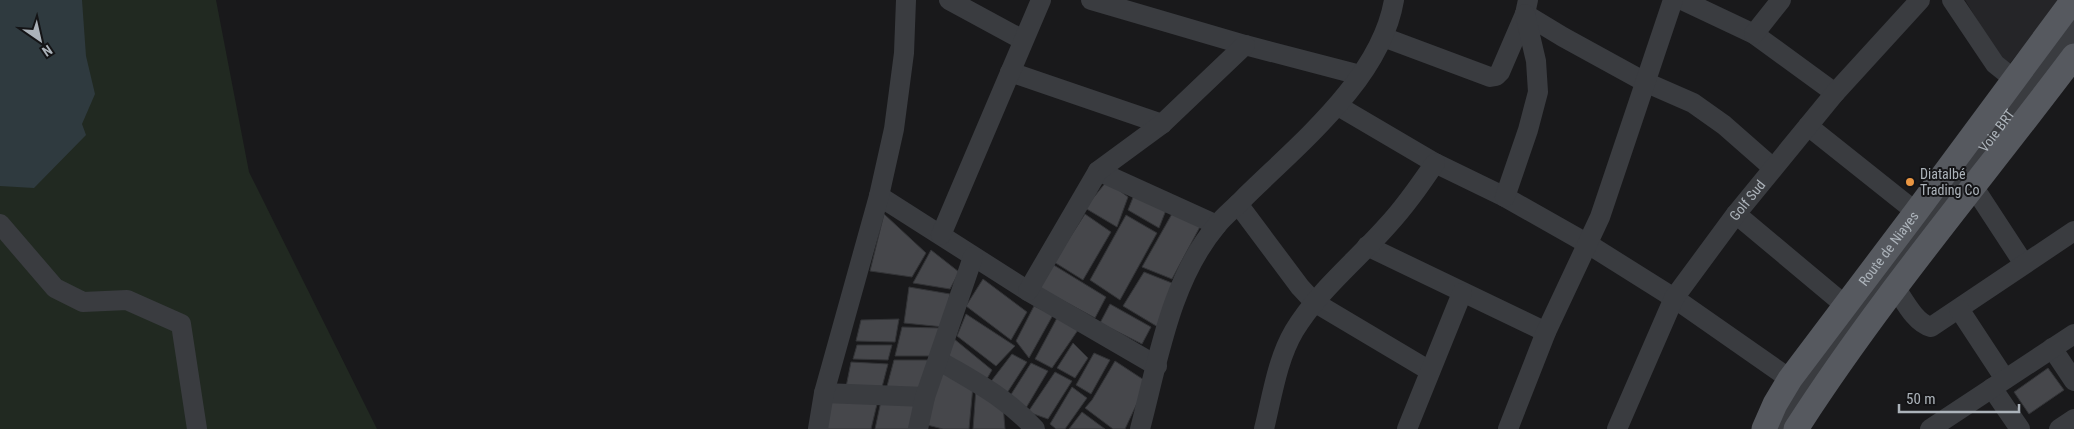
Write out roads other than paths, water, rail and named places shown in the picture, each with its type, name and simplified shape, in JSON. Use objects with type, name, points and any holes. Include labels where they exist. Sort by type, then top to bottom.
[{"type":"main road","name":"Route de Niayes","points":[[1796,429],[1826,382],[1895,287],[1973,186],[2028,90],[2073,0]]},
{"type":"main road","name":"Route de Niayes","points":[[1764,429],[1775,404],[1790,378],[1916,212],[2028,90],[2074,56]]},
{"type":"street","points":[[818,429],[824,393],[879,196],[894,129],[904,53],[906,0]]},
{"type":"street","points":[[949,0],[1023,40]]},
{"type":"street","points":[[941,234],[1041,0]]},
{"type":"street","points":[[1091,0],[1150,8],[1245,45],[1360,75]]},
{"type":"street","points":[[1140,429],[1177,298],[1193,261],[1217,225],[1338,106],[1383,37],[1392,14],[1394,0]]},
{"type":"street","points":[[1754,34],[1781,0]]},
{"type":"street","name":"Golf Sud","points":[[1622,427],[1674,298],[1736,214],[1773,168],[1835,93],[1920,0]]},
{"type":"street","points":[[1952,0],[1995,64],[2028,90]]},
{"type":"street","points":[[1508,429],[1546,332],[1600,217],[1645,82],[1685,1],[1754,34],[1835,93]]},
{"type":"street","points":[[1383,37],[1490,77],[1496,76],[1500,72],[1527,7]]},
{"type":"street","points":[[1527,7],[1563,37],[1645,82],[1693,103],[1724,125],[1773,168]]},
{"type":"street","points":[[1505,197],[1528,130],[1538,92],[1536,61],[1527,7]]},
{"type":"street","name":"Voie BRT","points":[[1780,429],[1793,404],[2074,28]]},
{"type":"street","points":[[1028,291],[1098,171],[1162,124],[1245,45]]},
{"type":"street","points":[[1010,72],[1162,124]]},
{"type":"street","points":[[1338,106],[1435,163],[1505,197],[1588,244],[1674,298],[1790,378]]},
{"type":"street","points":[[1808,126],[1916,212]]},
{"type":"street","points":[[1264,429],[1279,368],[1293,332],[1314,302],[1387,227],[1414,194],[1435,163]]},
{"type":"street","points":[[1098,171],[1217,225]]},
{"type":"street","points":[[1973,186],[2024,264]]},
{"type":"street","points":[[879,196],[1028,291],[1157,366]]},
{"type":"street","points":[[1238,204],[1300,287],[1314,302],[1430,371]]},
{"type":"street","points":[[1736,214],[1846,306]]},
{"type":"street","points":[[0,224],[55,288],[83,302],[127,300],[181,324],[197,429]]},
{"type":"street","points":[[1895,287],[1924,325],[1931,327],[2074,231]]},
{"type":"street","points":[[1367,246],[1546,332]]},
{"type":"street","points":[[918,429],[925,397],[973,257]]},
{"type":"street","points":[[1412,427],[1430,371],[1462,293]]},
{"type":"street","points":[[1959,309],[2020,429]]},
{"type":"street","points":[[1930,429],[2074,334]]},
{"type":"street","points":[[2052,348],[2074,381]]},
{"type":"street","points":[[938,360],[1000,396],[1021,413],[1036,429]]},
{"type":"street","points":[[824,393],[925,397]]},
{"type":"street","points":[[2059,429],[2074,419]]},
{"type":"place","name":"Diatalbé Trading Co","points":[[1910,182]]}]
